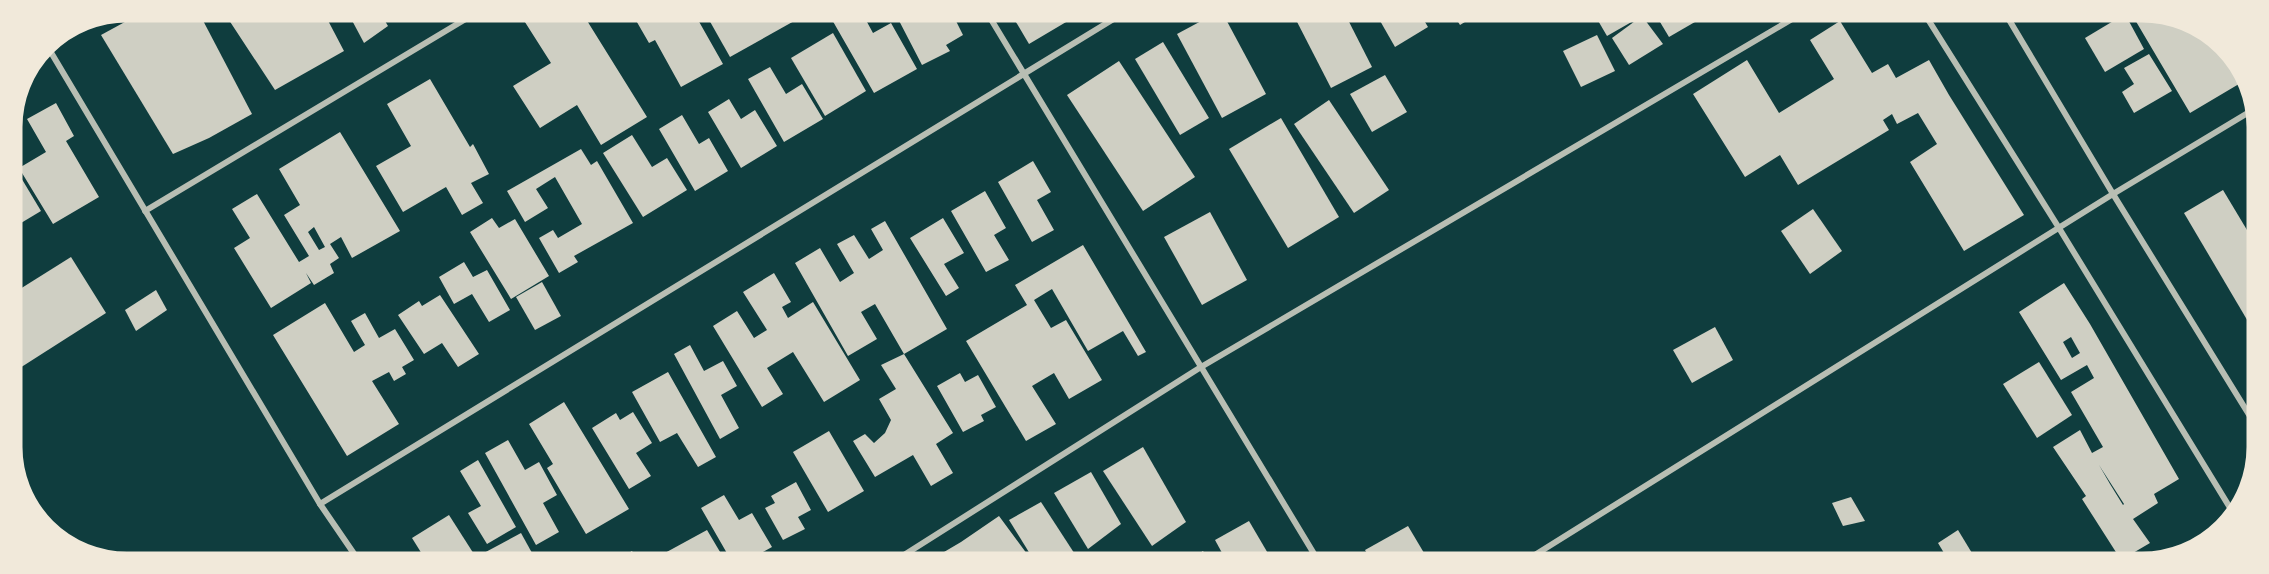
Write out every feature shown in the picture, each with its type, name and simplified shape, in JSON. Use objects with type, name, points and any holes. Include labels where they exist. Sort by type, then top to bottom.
[{"type":"street","points":[[146,211],[462,21]]},
{"type":"street","points":[[992,21],[1314,553]]},
{"type":"street","points":[[320,504],[1110,21]]},
{"type":"street","points":[[907,553],[1201,367],[1789,21]]},
{"type":"street","points":[[1929,21],[2059,228],[2229,507]]},
{"type":"street","points":[[2010,21],[2248,413]]},
{"type":"street","points":[[51,53],[320,504],[354,553]]},
{"type":"street","points":[[1538,553],[2113,194],[2247,113]]},
{"type":"building","points":[[127,21],[203,21],[252,114],[209,138],[173,154],[101,35]]},
{"type":"building","points":[[230,21],[328,21],[344,51],[275,90]]},
{"type":"building","points":[[352,21],[385,21],[388,26],[364,43]]},
{"type":"building","points":[[524,21],[587,21],[647,117],[601,145],[577,105],[540,128],[513,86],[551,63]]},
{"type":"building","points":[[636,21],[699,21],[723,64],[681,87],[655,40],[649,43]]},
{"type":"building","points":[[710,21],[794,21],[730,57]]},
{"type":"building","points":[[833,21],[866,21],[873,33],[891,23],[917,69],[874,93]]},
{"type":"building","points":[[899,21],[956,21],[963,35],[946,45],[950,51],[922,65]]},
{"type":"building","points":[[1015,21],[1068,21],[1029,44]]},
{"type":"building","points":[[1201,21],[1227,21],[1266,94],[1222,118],[1177,34]]},
{"type":"building","points":[[1297,21],[1349,21],[1372,67],[1331,88]]},
{"type":"building","points":[[1380,21],[1424,21],[1428,27],[1395,47]]},
{"type":"building","points":[[1598,21],[1633,21],[1607,36]]},
{"type":"building","points":[[1635,21],[1646,21],[1663,44],[1629,65],[1612,38]]},
{"type":"building","points":[[1659,21],[1697,21],[1669,37]]},
{"type":"building","points":[[1840,21],[1872,73],[1888,64],[1896,78],[1929,60],[2024,215],[1964,251],[1910,162],[1937,144],[1918,113],[1897,124],[1892,114],[1883,120],[1889,130],[1798,185],[1780,155],[1745,177],[1693,94],[1747,60],[1779,113],[1834,79],[1810,40]]},
{"type":"building","points":[[2113,21],[2129,21],[2144,49],[2105,72],[2085,38]]},
{"type":"building","points":[[2136,21],[2162,23],[2195,35],[2217,52],[2234,74],[2239,84],[2190,113]]},
{"type":"building","points":[[833,33],[866,91],[825,116],[791,58]]},
{"type":"building","points":[[1597,35],[1615,71],[1581,87],[1563,51]]},
{"type":"building","points":[[1163,42],[1209,118],[1180,135],[1135,59]]},
{"type":"building","points":[[2149,54],[2172,91],[2134,113],[2122,92],[2134,84],[2124,68]]},
{"type":"building","points":[[1119,61],[1195,177],[1143,211],[1067,95]]},
{"type":"building","points":[[770,67],[786,94],[802,84],[823,119],[784,142],[748,79]]},
{"type":"building","points":[[1385,75],[1407,112],[1372,132],[1350,94]]},
{"type":"building","points":[[430,79],[470,147],[473,144],[489,174],[471,183],[483,203],[462,215],[446,187],[403,212],[376,166],[411,146],[387,104]]},
{"type":"building","points":[[729,99],[741,119],[755,110],[777,146],[741,168],[708,112]]},
{"type":"building","points":[[1329,100],[1389,190],[1354,213],[1294,124]]},
{"type":"building","points":[[56,103],[74,136],[66,141],[99,197],[53,224],[21,171],[21,167],[46,152],[27,119]]},
{"type":"building","points":[[682,115],[699,144],[709,138],[728,171],[695,191],[659,129]]},
{"type":"building","points":[[1281,118],[1339,217],[1288,248],[1229,149]]},
{"type":"building","points":[[340,132],[400,231],[352,258],[341,237],[330,244],[339,258],[330,264],[334,273],[314,285],[306,273],[311,283],[271,308],[234,248],[250,238],[232,209],[257,194],[299,262],[309,256],[284,215],[300,205],[279,169]],"holes":[[[314,227],[325,247],[319,250],[308,232]]]},
{"type":"building","points":[[632,135],[652,167],[667,158],[687,190],[643,217],[603,153]]},
{"type":"building","points":[[581,149],[591,165],[597,161],[633,223],[574,256],[578,262],[559,273],[539,238],[553,230],[558,238],[582,224],[555,177],[536,189],[548,208],[525,222],[507,191]]},
{"type":"building","points":[[1033,161],[1051,192],[1037,200],[1054,230],[1032,242],[998,182]]},
{"type":"building","points":[[21,178],[41,211],[21,223]]},
{"type":"building","points":[[2223,190],[2248,232],[2248,321],[2184,213]]},
{"type":"building","points":[[985,191],[1006,228],[994,235],[1009,260],[986,272],[951,211]]},
{"type":"building","points":[[1813,209],[1842,251],[1810,274],[1781,231]]},
{"type":"building","points":[[1210,212],[1247,280],[1202,305],[1164,237]]},
{"type":"building","points":[[492,218],[499,228],[515,219],[549,276],[511,299],[470,232]]},
{"type":"building","points":[[943,218],[964,253],[944,264],[959,288],[946,296],[910,238]]},
{"type":"building","points":[[885,221],[947,329],[904,354],[875,304],[861,312],[877,339],[848,356],[795,263],[820,248],[840,282],[854,273],[837,244],[854,235],[869,259],[883,250],[871,229]]},
{"type":"building","points":[[1083,245],[1146,352],[1138,356],[1123,331],[1088,351],[1052,289],[1034,300],[1051,328],[1066,320],[1102,380],[1069,399],[1054,373],[1032,386],[1056,424],[1026,441],[966,341],[1027,305],[1015,285]]},
{"type":"building","points":[[71,257],[106,313],[21,367],[21,288]]},
{"type":"building","points":[[464,262],[473,277],[487,270],[510,310],[489,322],[472,294],[454,304],[439,277]]},
{"type":"building","points":[[774,273],[791,302],[782,307],[788,318],[813,302],[860,380],[824,402],[793,352],[767,368],[783,394],[762,407],[713,326],[737,311],[754,338],[767,330],[743,292]]},
{"type":"building","points":[[542,282],[561,316],[535,330],[516,297]]},
{"type":"building","points":[[2064,283],[2179,479],[2154,494],[2158,503],[2133,519],[2150,543],[2133,553],[2117,553],[2082,499],[2086,496],[2053,447],[2080,430],[2092,453],[2103,447],[2071,392],[2094,378],[2087,365],[2061,380],[2019,312]],"holes":[[[2071,337],[2080,353],[2072,358],[2063,342]],[[2099,465],[2124,504],[2123,505]]]},
{"type":"building","points":[[156,290],[167,310],[136,331],[125,310]]},
{"type":"building","points":[[440,295],[479,354],[458,367],[442,343],[424,354],[398,315],[419,301],[422,306]]},
{"type":"building","points":[[325,303],[354,352],[365,345],[351,321],[365,313],[379,338],[395,329],[414,360],[402,367],[406,374],[394,381],[389,372],[372,381],[399,424],[347,456],[273,335]]},
{"type":"building","points":[[1715,327],[1733,360],[1692,383],[1673,350]]},
{"type":"building","points":[[690,345],[704,371],[723,361],[737,386],[721,395],[739,428],[720,439],[674,354]]},
{"type":"building","points":[[904,354],[953,433],[936,444],[953,473],[931,486],[913,455],[875,477],[853,441],[865,434],[874,443],[885,433],[891,420],[879,399],[896,389],[881,365]]},
{"type":"building","points":[[2039,362],[2072,415],[2037,438],[2003,384]]},
{"type":"building","points":[[668,372],[716,457],[698,467],[677,433],[660,442],[632,392]]},
{"type":"building","points":[[960,373],[965,382],[978,375],[996,407],[981,415],[984,421],[963,432],[937,386]]},
{"type":"building","points":[[564,402],[629,509],[586,534],[547,468],[553,464],[529,424]]},
{"type":"building","points":[[633,412],[652,443],[636,453],[651,476],[629,489],[592,428],[616,413],[620,420]]},
{"type":"building","points":[[829,431],[864,491],[828,512],[793,452]]},
{"type":"building","points":[[508,440],[525,470],[539,462],[557,495],[543,503],[559,532],[536,545],[485,453]]},
{"type":"building","points":[[1143,447],[1186,522],[1152,546],[1103,471]]},
{"type":"building","points":[[478,460],[516,527],[487,544],[468,513],[481,506],[460,471]]},
{"type":"building","points":[[1091,472],[1121,524],[1088,549],[1054,493]]},
{"type":"building","points":[[796,482],[811,510],[798,517],[805,529],[783,540],[765,508],[775,503],[771,496]]},
{"type":"building","points":[[724,495],[739,520],[752,513],[772,547],[761,553],[727,553],[701,508]]},
{"type":"building","points":[[1851,497],[1865,521],[1843,526],[1832,503]]},
{"type":"building","points":[[1041,502],[1074,553],[1029,553],[1009,520]]},
{"type":"building","points":[[449,515],[473,553],[421,553],[412,538]]},
{"type":"building","points":[[999,516],[1026,553],[942,553]]},
{"type":"building","points":[[1249,521],[1268,553],[1222,553],[1215,540]]},
{"type":"building","points":[[1408,526],[1424,553],[1367,553],[1365,550]]},
{"type":"building","points":[[707,530],[721,553],[665,553]]},
{"type":"building","points":[[1958,530],[1972,553],[1944,553],[1938,543]]},
{"type":"building","points":[[521,533],[532,553],[484,553]]}]
